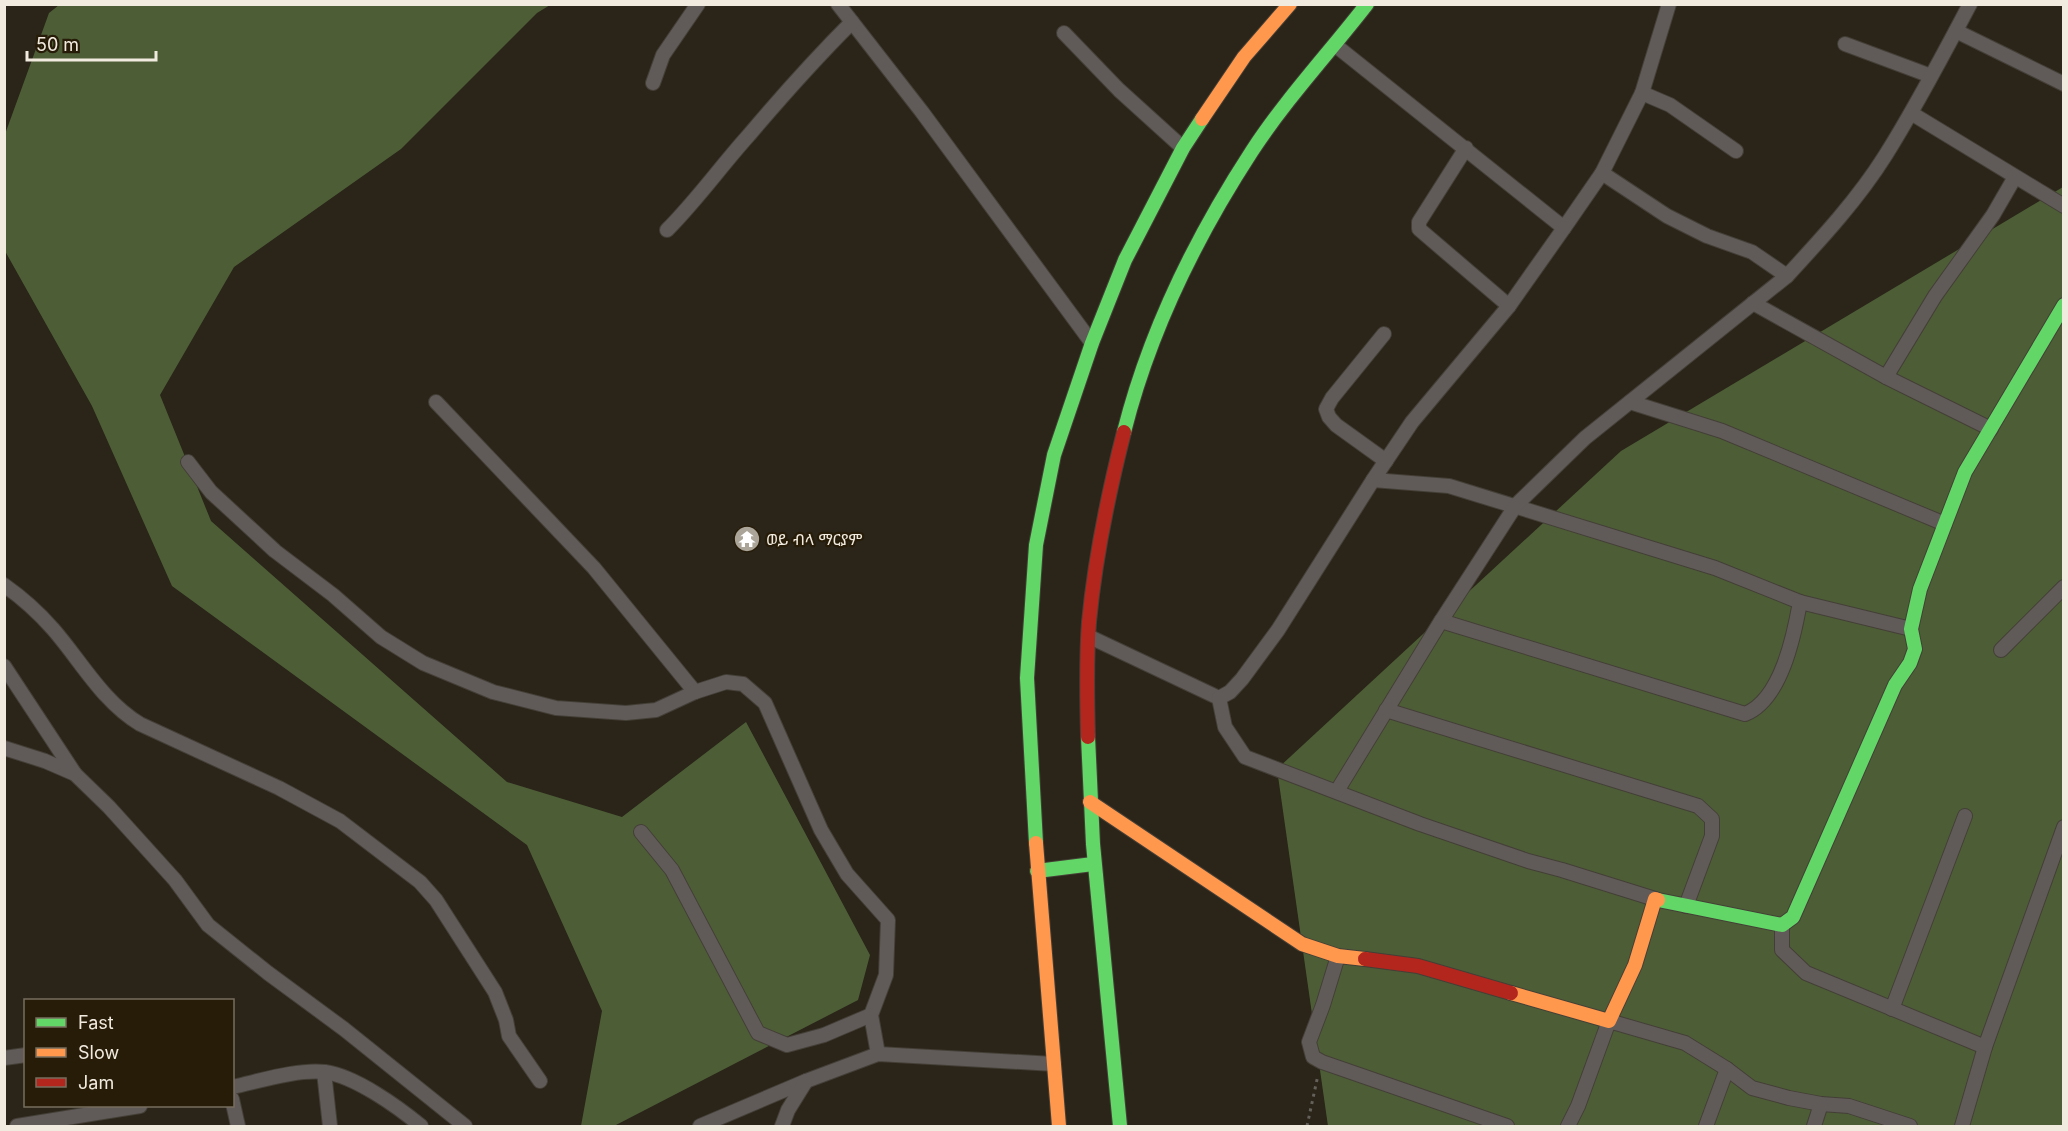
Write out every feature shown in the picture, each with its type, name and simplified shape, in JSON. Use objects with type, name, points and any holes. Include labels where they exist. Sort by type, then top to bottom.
[{"type":"main road","points":[[1059,1126],[1037,871],[1027,678],[1036,545],[1054,455],[1092,343],[1125,260],[1183,148],[1244,57],[1290,4]]},
{"type":"main road","points":[[1120,1126],[1093,864],[1087,692],[1090,607],[1106,502],[1138,385],[1170,302],[1212,217],[1276,116],[1367,4]]},
{"type":"main road","points":[[1090,802],[1302,944],[1338,956],[1418,966],[1609,1021],[1635,965],[1655,899],[1782,925],[1793,917],[1895,685],[1910,663],[1915,649],[1911,629],[1920,589],[1965,472],[2064,305]]},
{"type":"main road","points":[[1037,871],[1093,864]]},
{"type":"street","points":[[653,83],[663,55],[698,4]]},
{"type":"street","points":[[838,4],[922,112],[1092,343]]},
{"type":"street","points":[[1219,698],[1230,692],[1242,679],[1278,630],[1372,480],[1412,422],[1509,306],[1602,173],[1642,93],[1669,4]]},
{"type":"street","points":[[1336,791],[1515,505],[1585,438],[1787,276],[1832,226],[1884,158],[1970,4]]},
{"type":"street","points":[[668,230],[822,52],[852,22]]},
{"type":"street","points":[[1956,31],[2064,84]]},
{"type":"street","points":[[1064,33],[1119,90],[1183,148]]},
{"type":"street","points":[[1845,44],[1931,76]]},
{"type":"street","points":[[1335,45],[1563,228]]},
{"type":"street","points":[[1642,93],[1670,105],[1736,151]]},
{"type":"street","points":[[1911,113],[2064,206]]},
{"type":"street","points":[[1466,148],[1419,222],[1419,229],[1509,306]]},
{"type":"street","points":[[1602,173],[1667,216],[1707,236],[1752,252],[1787,276]]},
{"type":"street","points":[[1886,377],[1935,296],[1993,215],[2016,177]]},
{"type":"street","points":[[1752,303],[1886,377],[1991,429]]},
{"type":"street","points":[[1384,334],[1332,398],[1326,409],[1336,425],[1386,461]]},
{"type":"street","points":[[435,402],[594,568],[694,692]]},
{"type":"street","points":[[1630,402],[1722,431],[1945,524]]},
{"type":"street","points":[[188,462],[210,492],[275,551],[333,595],[381,637],[423,663],[493,692],[556,708],[626,713],[656,710],[694,692],[726,682],[743,684],[765,703],[821,830],[847,874],[888,920],[886,975],[871,1015],[878,1054]]},
{"type":"street","points":[[1372,480],[1449,486],[1715,568],[1800,602],[1911,629]]},
{"type":"street","points":[[4,585],[52,627],[102,691],[127,716],[279,788],[340,821],[420,882],[436,900],[495,992],[506,1020],[509,1036],[540,1081]]},
{"type":"street","points":[[2001,650],[2064,586]]},
{"type":"street","points":[[1441,621],[1745,714],[1755,710],[1774,686],[1794,637],[1800,602]]},
{"type":"street","points":[[1090,637],[1219,698]]},
{"type":"street","points":[[4,666],[75,774],[109,807],[175,880],[208,925],[344,1029],[462,1126]]},
{"type":"street","points":[[1219,698],[1225,727],[1245,757],[1420,824],[1517,857],[1655,899]]},
{"type":"street","points":[[1386,710],[1698,806],[1712,819],[1712,836],[1686,906]]},
{"type":"street","points":[[4,748],[45,761],[75,774]]},
{"type":"street","points":[[1892,1010],[1965,816]]},
{"type":"street","points":[[1962,1126],[1985,1047],[2064,827]]},
{"type":"street","points":[[641,832],[672,870],[758,1033],[787,1045],[824,1035],[871,1015]]},
{"type":"street","points":[[1782,925],[1782,950],[1806,973],[1985,1047]]},
{"type":"street","points":[[1338,956],[1309,1042],[1313,1057],[1507,1126]]},
{"type":"street","points":[[1568,1126],[1578,1106],[1609,1021],[1685,1043],[1727,1069],[1752,1088],[1821,1104],[1849,1106],[1910,1126]]},
{"type":"street","points":[[700,1126],[806,1081],[878,1054],[1054,1064]]},
{"type":"street","points":[[4,1058],[24,1055]]},
{"type":"street","points":[[1707,1126],[1727,1069]]},
{"type":"street","points":[[234,1087],[300,1073],[324,1072],[350,1080],[402,1110],[421,1126]]},
{"type":"street","points":[[324,1072],[330,1126]]},
{"type":"street","points":[[782,1126],[788,1110],[806,1081]]},
{"type":"street","points":[[1814,1126],[1821,1104]]},
{"type":"street","points":[[18,1126],[135,1107]]},
{"type":"street","points":[[234,1107],[238,1126]]},
{"type":"path","points":[[1307,1126],[1322,1062]]},
{"type":"green space","points":[[59,5],[550,5],[537,13],[401,149],[234,267],[160,395],[211,521],[507,782],[622,817],[746,722],[870,955],[858,1000],[614,1126],[581,1126],[602,1011],[527,845],[172,586],[92,406],[5,251],[4,137],[49,13]]},
{"type":"green space","points":[[2063,187],[2063,1126],[1328,1126],[1277,769],[1621,451]]},
{"type":"traffic: fast","points":[[1124,432],[1134,395],[1161,322],[1212,217],[1265,132],[1367,4]]},
{"type":"traffic: fast","points":[[1036,843],[1027,678],[1036,545],[1054,455],[1092,343],[1125,260],[1183,148],[1202,119]]},
{"type":"traffic: fast","points":[[1658,900],[1782,925],[1793,917],[1895,685],[1910,663],[1915,649],[1911,629],[1920,589],[1965,472],[2064,305]]},
{"type":"traffic: fast","points":[[1088,737],[1093,844],[1120,1126]]},
{"type":"traffic: fast","points":[[1037,871],[1093,864]]},
{"type":"traffic: slow","points":[[1202,119],[1244,57],[1290,4]]},
{"type":"traffic: slow","points":[[1090,802],[1302,944],[1338,956],[1365,959]]},
{"type":"traffic: slow","points":[[1036,843],[1059,1126]]},
{"type":"traffic: slow","points":[[1511,993],[1609,1021],[1635,965],[1655,899],[1658,900]]},
{"type":"traffic: jam","points":[[1088,737],[1089,622],[1103,527],[1124,432]]},
{"type":"traffic: jam","points":[[1365,959],[1418,966],[1511,993]]},
{"type":"place","name":"ወይ ብላ ማርያም","points":[[747,539]]}]
